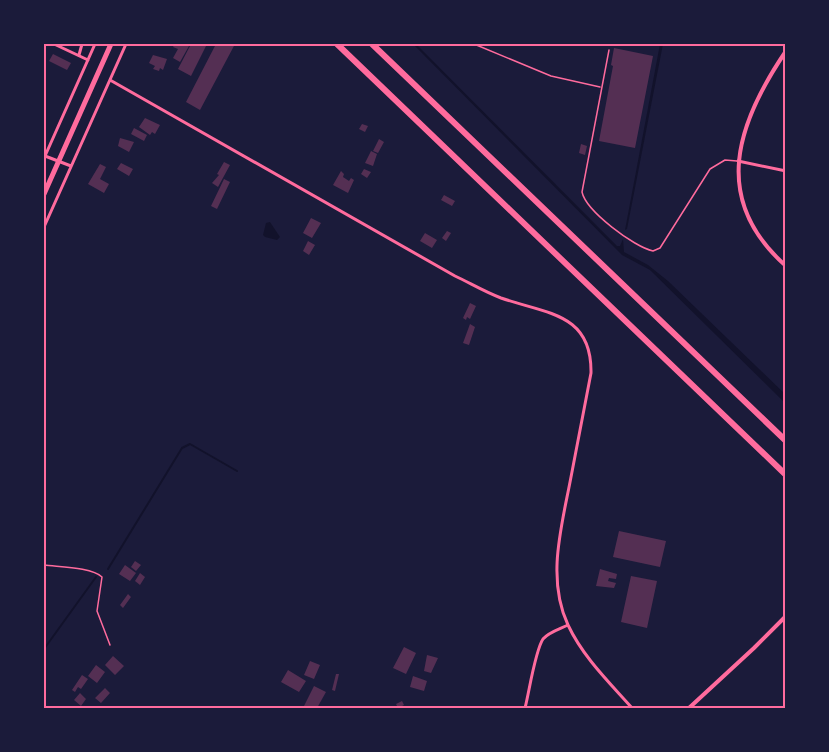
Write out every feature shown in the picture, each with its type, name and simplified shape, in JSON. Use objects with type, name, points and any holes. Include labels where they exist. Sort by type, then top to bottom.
[{"type":"highway","points":[[337,44],[786,475]]},
{"type":"highway","points":[[372,44],[786,441]]},
{"type":"main road","points":[[44,194],[111,44]]},
{"type":"street","points":[[54,44],[88,60]]},
{"type":"street","points":[[79,55],[82,44]]},
{"type":"street","points":[[71,166],[45,156],[96,44]]},
{"type":"street","points":[[44,227],[126,44]]},
{"type":"street","points":[[786,51],[755,100],[745,128],[738,161],[738,185],[743,204],[756,231],[772,254],[786,266]]},
{"type":"street","points":[[110,80],[455,276],[499,297],[558,315],[579,329],[590,351],[591,373],[560,534],[556,566],[561,605],[568,625],[582,650],[632,708]]},
{"type":"street","points":[[738,161],[786,171]]},
{"type":"street","points":[[689,708],[786,616]]},
{"type":"street","points":[[525,708],[543,639],[568,625]]},
{"type":"lane","points":[[474,44],[551,76],[602,87]]},
{"type":"lane","points":[[609,50],[582,186],[583,198],[616,231],[644,249],[653,251],[660,248],[710,169],[725,160],[738,161]]},
{"type":"lane","points":[[44,565],[89,571],[98,573],[102,577],[97,611],[110,645]]},
{"type":"shaded area","points":[[413,44],[416,44],[617,246],[620,246],[623,239],[624,252],[648,265],[668,281],[785,394],[785,403],[650,270],[622,255]]},
{"type":"shaded area","points":[[660,44],[663,44],[625,230]]},
{"type":"shaded area","points":[[270,222],[280,237],[277,240],[263,235],[266,223]]},
{"type":"building","points":[[175,44],[189,46],[180,62],[173,58],[178,49],[173,47]]},
{"type":"building","points":[[191,44],[207,44],[191,76],[178,69]]},
{"type":"building","points":[[216,44],[235,44],[200,110],[186,102]]},
{"type":"building","points":[[614,48],[653,56],[635,148],[599,141],[613,66],[611,65]]},
{"type":"building","points":[[53,54],[71,63],[67,70],[49,61]]},
{"type":"building","points":[[153,55],[167,59],[163,70],[153,69],[155,66],[149,63]]},
{"type":"building","points":[[145,118],[160,125],[155,134],[152,132],[150,135],[139,127]]},
{"type":"building","points":[[362,124],[368,126],[365,132],[359,129]]},
{"type":"building","points":[[134,128],[147,135],[144,141],[131,134]]},
{"type":"building","points":[[120,138],[134,142],[129,152],[118,146]]},
{"type":"building","points":[[379,139],[384,142],[378,153],[373,151]]},
{"type":"building","points":[[581,144],[587,146],[585,155],[579,153]]},
{"type":"building","points":[[371,151],[377,154],[373,166],[365,163]]},
{"type":"building","points":[[224,162],[230,165],[218,187],[212,183],[219,175],[217,174]]},
{"type":"building","points":[[121,163],[133,169],[129,176],[117,169]]},
{"type":"building","points":[[100,164],[106,167],[100,179],[109,184],[104,193],[88,184]]},
{"type":"building","points":[[364,169],[371,172],[367,178],[361,174]]},
{"type":"building","points":[[341,171],[344,174],[343,177],[349,181],[351,178],[354,180],[348,193],[333,185]]},
{"type":"building","points":[[224,179],[230,182],[217,209],[211,206]]},
{"type":"building","points":[[444,195],[455,201],[452,206],[441,200]]},
{"type":"building","points":[[311,218],[321,223],[312,238],[303,233]]},
{"type":"building","points":[[447,231],[451,233],[446,241],[442,238]]},
{"type":"building","points":[[425,233],[437,240],[432,248],[420,241]]},
{"type":"building","points":[[308,241],[315,245],[309,255],[303,251]]},
{"type":"building","points":[[470,303],[476,306],[470,319],[467,317],[466,320],[463,318]]},
{"type":"building","points":[[470,324],[475,327],[469,345],[463,343]]},
{"type":"building","points":[[619,531],[666,541],[660,567],[613,557]]},
{"type":"building","points":[[135,561],[141,565],[136,571],[131,567]]},
{"type":"building","points":[[125,565],[136,573],[130,581],[119,574]]},
{"type":"building","points":[[600,569],[617,574],[616,579],[609,578],[608,581],[616,583],[614,588],[596,586]]},
{"type":"building","points":[[140,573],[145,577],[140,585],[135,581]]},
{"type":"building","points":[[631,576],[657,581],[647,628],[621,622]]},
{"type":"building","points":[[128,594],[131,597],[123,608],[120,605]]},
{"type":"building","points":[[404,647],[416,653],[406,674],[393,668]]},
{"type":"building","points":[[427,655],[438,658],[431,673],[424,671]]},
{"type":"building","points":[[113,656],[124,666],[115,675],[105,665]]},
{"type":"building","points":[[310,661],[320,665],[314,679],[304,675]]},
{"type":"building","points":[[96,665],[105,672],[97,683],[88,676]]},
{"type":"building","points":[[288,670],[306,681],[299,692],[281,682]]},
{"type":"building","points":[[336,674],[339,674],[335,691],[332,690]]},
{"type":"building","points":[[82,675],[88,679],[81,689],[78,687],[75,692],[72,690]]},
{"type":"building","points":[[413,676],[427,681],[424,691],[410,687]]},
{"type":"building","points":[[314,686],[326,692],[317,708],[303,708]]},
{"type":"building","points":[[105,688],[110,693],[101,703],[95,698]]},
{"type":"building","points":[[80,693],[86,699],[81,706],[74,700]]},
{"type":"building","points":[[402,701],[404,705],[398,708],[396,704]]},
{"type":"waterway","points":[[108,569],[182,448],[190,444],[237,471]]},
{"type":"waterway","points":[[44,649],[96,577]]}]
